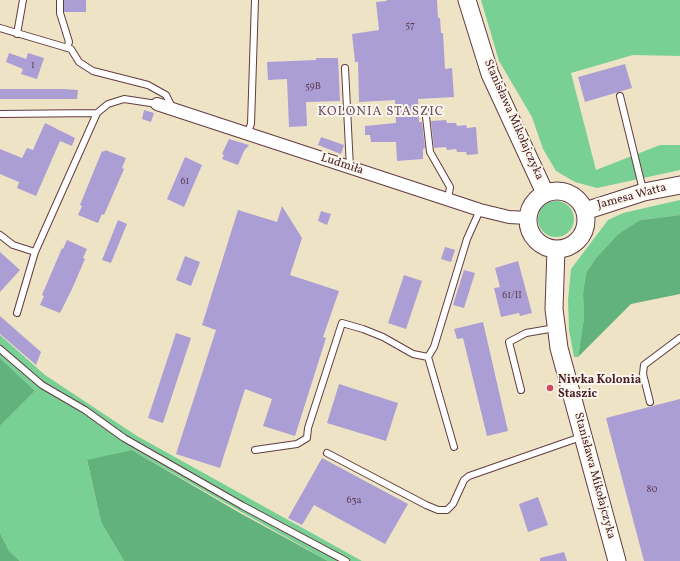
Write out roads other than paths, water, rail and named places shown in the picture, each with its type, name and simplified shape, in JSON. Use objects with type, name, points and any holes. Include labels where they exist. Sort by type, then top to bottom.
[{"type":"street","name":"Stanisława Mikołajczyka","points":[[466,0],[490,74],[545,193]]},
{"type":"street","name":"Ludmiła","points":[[157,104],[480,210],[509,217],[528,218]]},
{"type":"street","name":"Jamesa Watta","points":[[585,211],[644,192],[680,185]]},
{"type":"street","points":[[560,191],[573,196],[580,202],[585,211],[586,222],[583,233],[576,241],[567,247],[556,249],[539,242],[532,236],[528,218],[530,208],[536,199],[545,193],[560,191]]},
{"type":"street","name":"Stanisława Mikołajczyka","points":[[556,249],[555,328],[617,561]]},
{"type":"lane","points":[[17,34],[23,0]]},
{"type":"lane","points":[[60,0],[60,13],[69,42],[67,48]]},
{"type":"lane","points":[[248,134],[250,124],[255,0]]},
{"type":"lane","points":[[0,28],[71,49],[79,62],[93,71],[148,85],[166,95],[174,110]]},
{"type":"lane","points":[[345,68],[350,168]]},
{"type":"lane","points":[[620,96],[644,192]]},
{"type":"lane","points":[[17,313],[35,252],[97,113],[108,104],[124,99],[157,104]]},
{"type":"lane","points":[[425,108],[430,152],[450,187],[448,199]]},
{"type":"lane","points":[[0,114],[97,113]]},
{"type":"lane","points":[[454,447],[428,356],[434,347],[467,239],[480,210]]},
{"type":"lane","points":[[0,235],[12,245],[35,252]]},
{"type":"lane","points":[[254,450],[297,444],[307,438],[308,428],[342,323],[363,329],[413,354],[428,356]]},
{"type":"lane","points":[[521,390],[509,342],[526,333],[555,328]]},
{"type":"lane","points":[[650,402],[643,374],[644,365],[680,338]]},
{"type":"lane","points":[[0,349],[42,385],[85,410],[124,438],[243,506],[346,561]]},
{"type":"lane","points":[[327,453],[426,505],[438,510],[447,510],[453,504],[460,486],[469,476],[583,436]]},
{"type":"place","name":"Niwka Kolonia Staszic","points":[[550,388]]},
{"type":"district","name":"KOLONIA STASZIC","points":[[381,113]]}]
